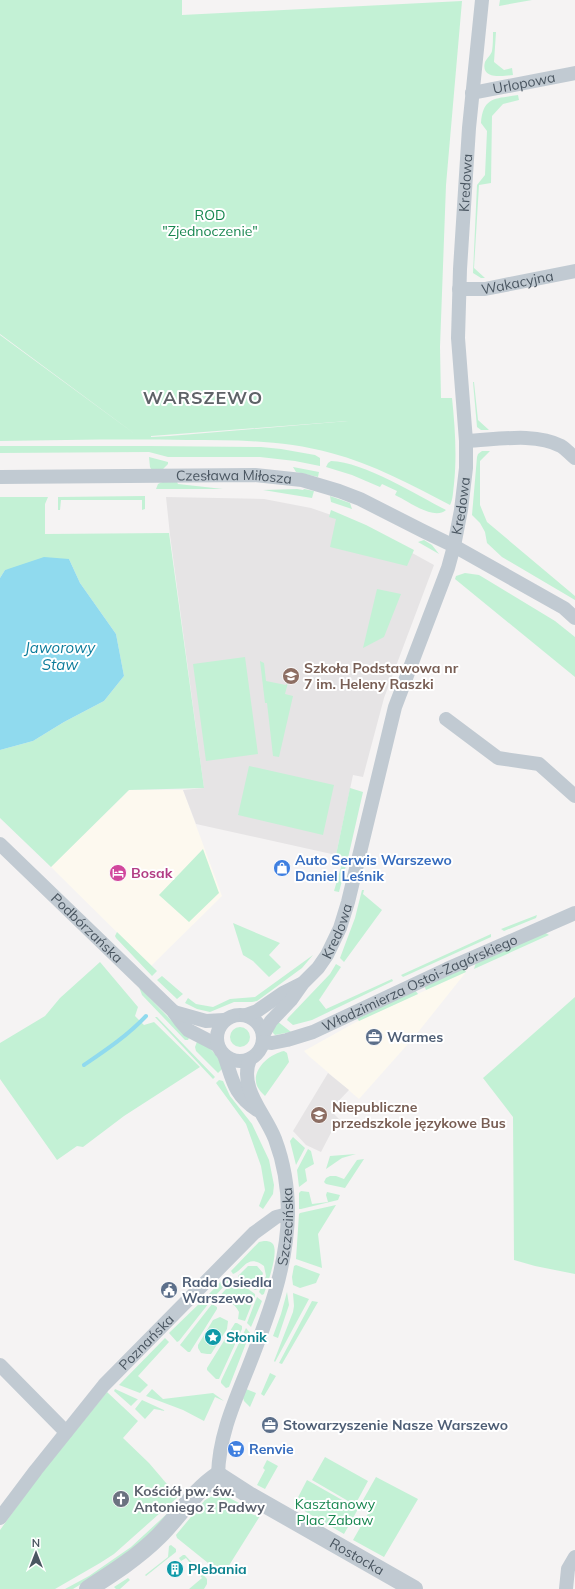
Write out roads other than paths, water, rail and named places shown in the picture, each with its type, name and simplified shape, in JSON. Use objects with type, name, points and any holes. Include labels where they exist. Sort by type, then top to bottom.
[{"type":"street","name":"Kredowa","points":[[263,1039],[268,1024],[318,968],[327,954],[343,920],[395,707],[443,582],[454,546],[463,498],[466,441],[458,338],[463,209],[472,92],[482,0]]},
{"type":"street","name":"Urlopowa","points":[[472,92],[575,73]]},
{"type":"street","name":"Wakacyjna","points":[[459,289],[485,289],[575,271]]},
{"type":"street","points":[[466,441],[528,438],[541,440],[562,447],[575,458]]},
{"type":"street","name":"Czesława Miłosza","points":[[0,477],[242,475],[279,477],[312,483],[353,496],[454,546],[564,608],[575,618]]},
{"type":"street","points":[[446,719],[498,758],[539,764],[575,796]]},
{"type":"street","name":"Podbórzańska","points":[[0,844],[174,1012],[188,1030],[221,1050]]},
{"type":"street","name":"Włodzimierza Ostoi-Zagórskiego","points":[[263,1039],[272,1043],[313,1032],[439,972],[575,913]]},
{"type":"street","name":"Kredowa","points":[[246,1015],[257,1011],[283,993],[303,983]]},
{"type":"street","name":"Podbórzańska","points":[[174,1012],[206,1021],[224,1020]]},
{"type":"street","points":[[232,1015],[246,1015],[253,1018],[258,1023],[263,1039],[260,1049],[250,1059],[246,1076],[248,1085],[259,1111],[248,1104],[238,1093],[216,1036],[218,1029],[224,1020],[232,1015]]},
{"type":"street","points":[[221,1050],[236,1061],[250,1059]]},
{"type":"street","name":"Szczecińska","points":[[218,1475],[219,1452],[225,1428],[270,1311],[279,1284],[285,1254],[288,1214],[287,1184],[274,1138],[259,1111]]},
{"type":"street","name":"Poznańska","points":[[0,1518],[24,1485],[104,1385],[254,1233],[276,1217],[288,1214]]},
{"type":"street","points":[[0,1365],[66,1432]]},
{"type":"street","points":[[88,1589],[128,1563],[145,1549],[168,1527],[198,1490],[218,1475]]},
{"type":"street","name":"Rostocka","points":[[218,1475],[249,1495],[414,1589]]},
{"type":"street","points":[[566,1589],[568,1569],[575,1557]]},
{"type":"water","name":"Jaworowy Staw","points":[[44,557],[69,559],[80,583],[116,634],[124,676],[104,701],[64,722],[33,741],[0,750],[0,578],[5,570]]},
{"type":"waterway","points":[[84,1065],[124,1036],[146,1016]]},
{"type":"place","name":"Szkoła Podstawowa nr 7 im. Heleny Raszki","points":[[291,676]]},
{"type":"place","name":"Auto Serwis Warszewo Daniel Leśnik","points":[[282,868]]},
{"type":"place","name":"Bosak","points":[[118,873]]},
{"type":"place","name":"Warmes","points":[[374,1037]]},
{"type":"place","name":"Niepubliczne przedszkole językowe Bus","points":[[319,1115]]},
{"type":"place","name":"Rada Osiedla Warszewo","points":[[169,1290]]},
{"type":"place","name":"Słonik","points":[[213,1337]]},
{"type":"place","name":"Stowarzyszenie Nasze Warszewo","points":[[270,1425]]},
{"type":"place","name":"Renvie","points":[[236,1449]]},
{"type":"place","name":"Kościół pw. św. Antoniego z Padwy","points":[[121,1499]]},
{"type":"place","name":"Plebania","points":[[175,1569]]},
{"type":"district","name":"WARSZEWO","points":[[203,398]]},
{"type":"park label","name":"ROD \"Zjednoczenie\"","points":[[210,224]]},
{"type":"park label","name":"Kasztanowy Plac Zabaw","points":[[335,1512]]}]
